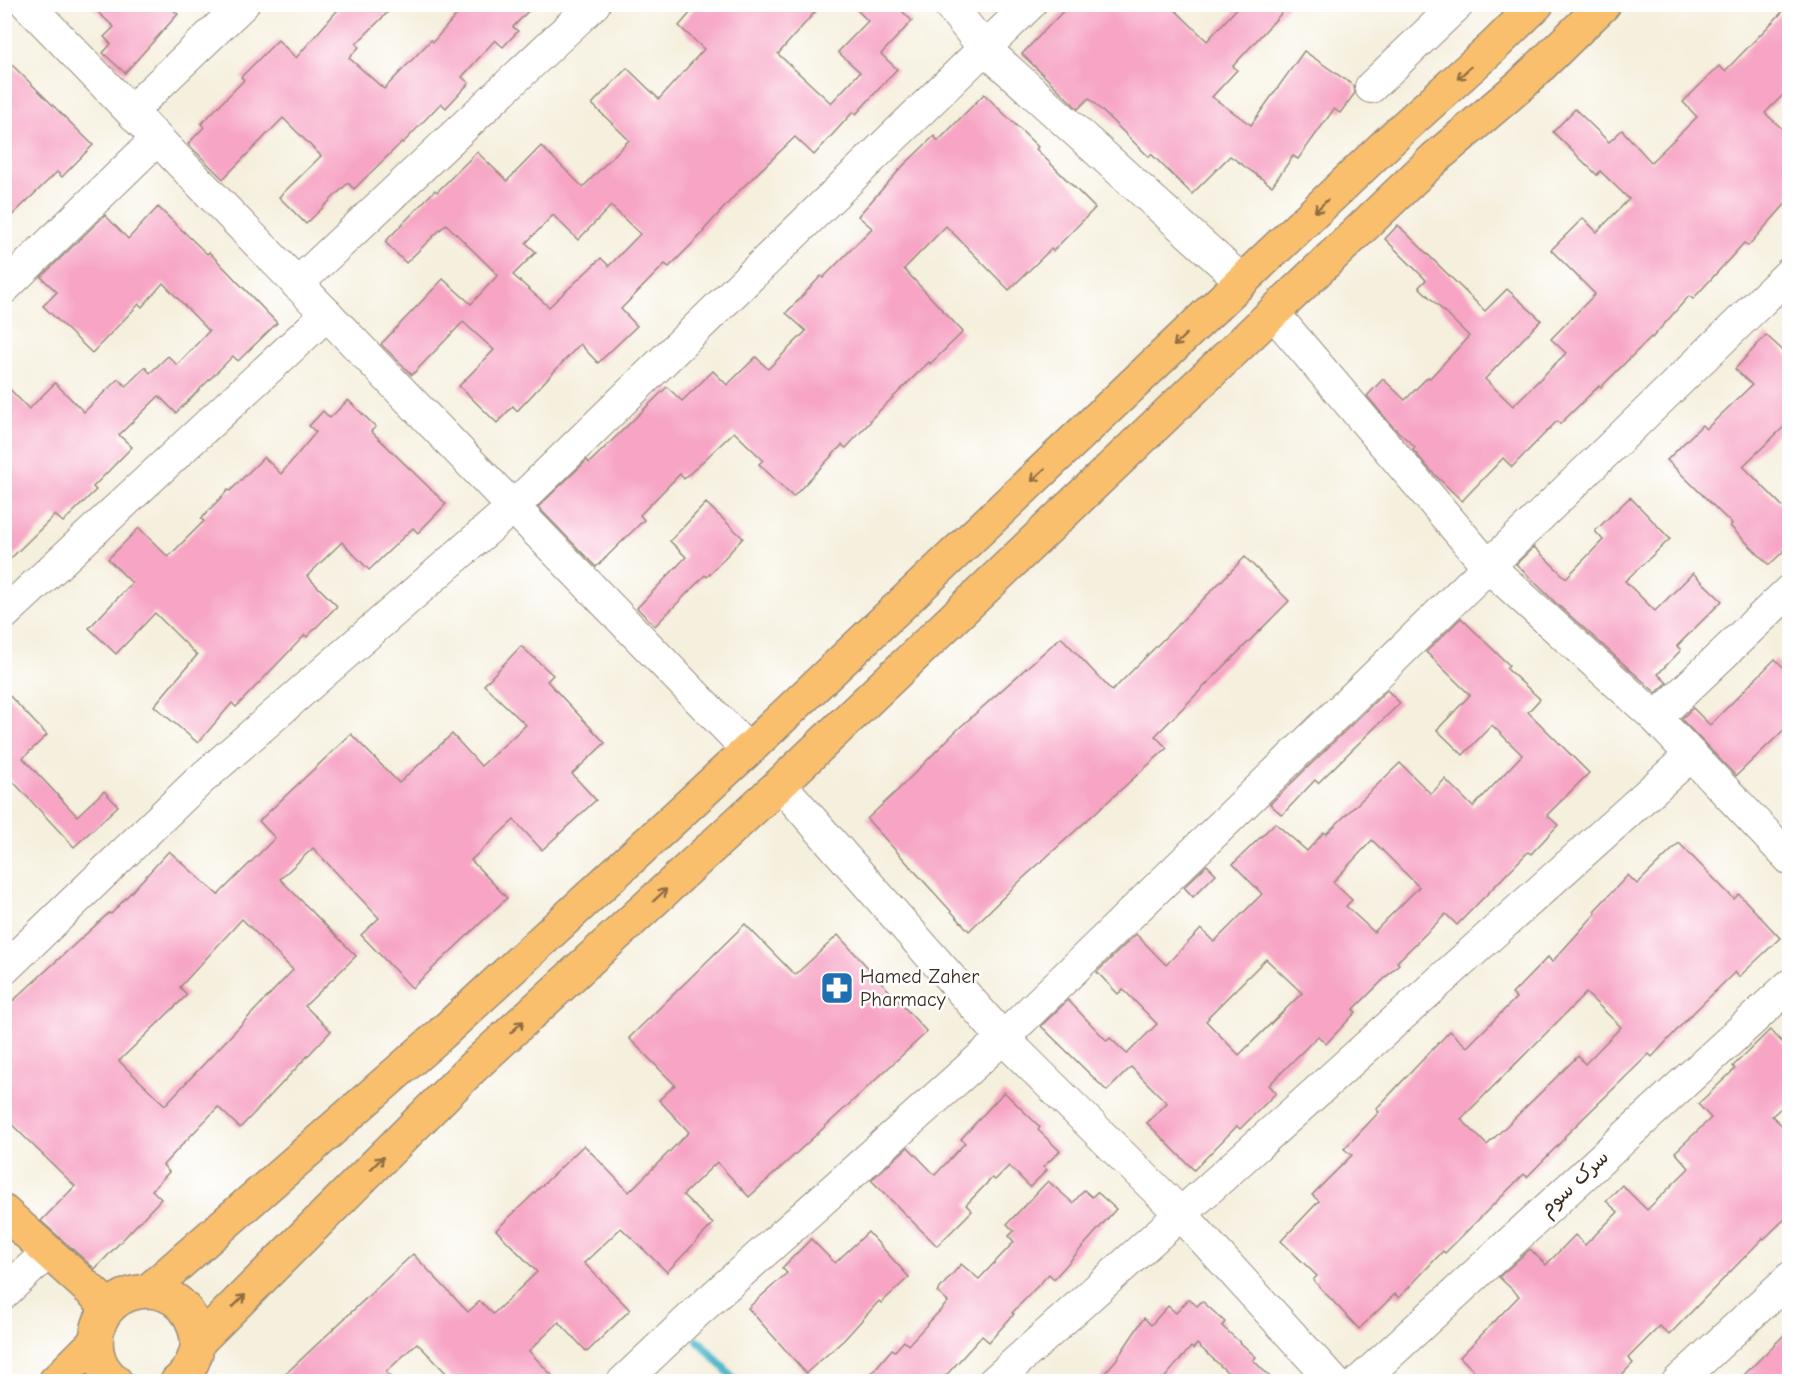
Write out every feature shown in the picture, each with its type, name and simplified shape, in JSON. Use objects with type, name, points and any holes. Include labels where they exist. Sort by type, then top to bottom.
[{"type":"main road","points":[[148,1291],[441,1034],[748,750],[1401,130],[1537,4]]},
{"type":"main road","points":[[198,1342],[472,1068],[780,784],[1434,159],[1522,84],[1604,4]]},
{"type":"main road","points":[[1493,47],[1503,69],[1522,84]]},
{"type":"main road","points":[[1401,130],[1421,134],[1427,139],[1434,159]]},
{"type":"main road","points":[[4,1212],[109,1307]]},
{"type":"main road","points":[[116,1382],[99,1360],[96,1341],[99,1322],[109,1307],[127,1294],[148,1291],[167,1295],[183,1306],[194,1323],[198,1342],[193,1362],[181,1380]]},
{"type":"main road","points":[[55,1382],[96,1341]]},
{"type":"street","points":[[27,4],[748,750]]},
{"type":"street","points":[[130,111],[243,4]]},
{"type":"street","points":[[297,284],[594,4]]},
{"type":"street","points":[[949,4],[984,48],[1242,281]]},
{"type":"street","points":[[4,969],[198,782],[513,507],[1030,4]]},
{"type":"street","points":[[1371,87],[1458,4]]},
{"type":"street","points":[[4,288],[157,139]]},
{"type":"street","points":[[623,1382],[699,1310],[1003,1038],[1488,566],[1786,283]]},
{"type":"street","points":[[4,614],[327,314]]},
{"type":"street","points":[[1274,314],[1488,566],[1656,718],[1790,859]]},
{"type":"street","points":[[1656,718],[1790,590]]},
{"type":"street","points":[[994,1382],[1180,1212],[1691,755]]},
{"type":"street","points":[[780,784],[1003,1038],[1180,1212],[1334,1382]]},
{"type":"street","name":"سرک سوم","points":[[1359,1382],[1790,985]]},
{"type":"street","points":[[4,1293],[48,1252]]},
{"type":"street","points":[[1678,1382],[1790,1278]]},
{"type":"building","points":[[89,4],[167,4],[178,14],[125,73],[103,53],[111,44],[104,37],[114,27]]},
{"type":"building","points":[[343,4],[396,4],[356,44],[359,47],[349,58],[384,89],[431,40],[433,42],[466,4],[535,4],[513,27],[518,31],[503,47],[495,40],[462,77],[469,83],[446,108],[441,103],[354,189],[348,183],[306,224],[279,197],[321,156],[283,118],[223,179],[188,144],[204,127],[201,124],[244,80],[241,77],[278,40],[296,58]]},
{"type":"building","points":[[698,4],[822,4],[778,54],[831,103],[860,72],[838,52],[868,21],[851,4],[895,4],[912,21],[881,54],[897,69],[856,114],[853,112],[814,155],[795,137],[738,192],[704,232],[669,267],[665,264],[621,309],[637,326],[598,363],[580,344],[517,411],[513,406],[497,423],[459,386],[494,350],[463,322],[412,375],[381,344],[443,279],[471,304],[498,275],[446,224],[406,263],[385,242],[435,190],[437,192],[477,152],[507,181],[541,146],[583,187],[629,140],[592,104],[627,68],[659,99],[704,49],[679,26]],"holes":[[[611,206],[640,234],[609,266],[601,258],[549,307],[513,275],[536,252],[526,243],[553,215],[578,240]]]},
{"type":"building","points":[[1070,4],[1169,4],[1207,41],[1241,4],[1290,4],[1233,66],[1237,70],[1212,97],[1251,125],[1304,51],[1354,86],[1355,93],[1340,113],[1334,109],[1298,159],[1293,156],[1272,186],[1230,156],[1192,194],[1151,154],[1149,157],[1089,98],[1078,109],[1022,54]]},
{"type":"building","points":[[1790,4],[1790,88],[1765,113],[1790,136],[1790,199],[1748,246],[1744,243],[1693,299],[1689,296],[1652,338],[1601,387],[1599,386],[1560,424],[1557,421],[1512,467],[1503,458],[1462,501],[1431,471],[1413,450],[1415,447],[1392,426],[1367,396],[1383,379],[1405,400],[1428,377],[1430,378],[1469,336],[1419,287],[1426,280],[1385,239],[1398,225],[1485,311],[1507,289],[1541,320],[1485,379],[1513,406],[1566,353],[1551,339],[1595,294],[1551,250],[1583,218],[1597,232],[1629,199],[1600,171],[1597,175],[1553,132],[1575,109],[1609,142],[1622,130],[1651,162],[1697,117],[1683,102],[1719,66],[1725,71]]},
{"type":"building","points":[[4,57],[93,145],[62,177],[57,172],[4,223]]},
{"type":"building","points":[[984,94],[1095,208],[1053,251],[1051,249],[1009,290],[946,226],[904,269],[963,332],[870,420],[846,448],[842,445],[793,497],[759,464],[763,460],[734,432],[684,479],[680,474],[640,515],[644,520],[596,567],[538,507],[587,460],[589,463],[667,387],[682,401],[713,371],[727,385],[756,357],[768,369],[806,331],[786,313],[872,228],[858,216],[903,166],[934,136],[938,141]]},
{"type":"building","points":[[158,207],[207,254],[209,252],[277,323],[238,361],[233,356],[176,413],[159,396],[119,435],[132,447],[93,487],[96,490],[63,522],[55,515],[4,565],[4,383],[29,409],[55,383],[84,412],[118,379],[126,386],[145,367],[150,373],[168,356],[177,365],[209,331],[163,283],[142,307],[139,304],[92,353],[43,306],[57,292],[41,277],[105,215],[128,239]]},
{"type":"building","points":[[1766,335],[1790,357],[1790,421],[1743,466],[1790,514],[1790,545],[1769,565],[1730,526],[1732,524],[1667,460],[1702,425],[1706,429],[1752,385],[1735,369]]},
{"type":"building","points":[[348,400],[376,427],[371,431],[446,504],[418,533],[413,528],[369,570],[342,542],[307,576],[337,606],[307,637],[305,635],[236,707],[232,703],[198,743],[154,706],[197,655],[155,613],[116,654],[89,628],[132,583],[108,559],[139,528],[168,557],[204,521],[201,519],[228,490],[230,491],[264,457],[281,474],[316,432],[309,426],[323,411],[330,418]]},
{"type":"building","points":[[1630,497],[1670,539],[1625,581],[1655,611],[1693,573],[1722,601],[1677,646],[1681,650],[1658,674],[1667,683],[1656,693],[1516,564],[1534,547],[1566,578],[1603,540],[1595,531]]},
{"type":"building","points":[[706,503],[743,538],[707,577],[705,575],[655,626],[637,608],[686,557],[670,541]]},
{"type":"building","points":[[1245,557],[1289,601],[1155,736],[1167,748],[1021,880],[969,931],[867,819],[957,730],[1061,637],[1112,691]]},
{"type":"building","points":[[1461,618],[1509,665],[1506,668],[1540,699],[1528,712],[1589,773],[1547,815],[1558,825],[1531,854],[1528,852],[1457,925],[1446,914],[1397,962],[1399,964],[1353,1010],[1356,1012],[1326,1044],[1318,1036],[1269,1085],[1276,1093],[1240,1129],[1237,1126],[1194,1170],[1147,1123],[1167,1103],[1131,1067],[1107,1091],[1041,1026],[1068,1000],[1107,1041],[1110,1038],[1127,1054],[1157,1024],[1123,989],[1118,994],[1097,972],[1136,934],[1166,965],[1201,929],[1214,942],[1262,894],[1233,864],[1275,823],[1307,851],[1324,832],[1326,834],[1400,763],[1431,794],[1445,779],[1473,807],[1522,755],[1492,725],[1463,755],[1437,730],[1470,695],[1426,652]],"holes":[[[1372,840],[1419,887],[1374,932],[1346,906],[1352,900],[1333,882]],[[1266,959],[1302,993],[1239,1055],[1206,1021]]]},
{"type":"building","points":[[521,646],[553,675],[547,681],[605,743],[572,774],[596,800],[542,850],[514,820],[471,860],[507,898],[412,988],[361,935],[379,918],[313,848],[280,879],[356,956],[305,1006],[331,1031],[240,1128],[218,1107],[163,1165],[169,1172],[152,1190],[161,1199],[95,1269],[41,1221],[75,1186],[4,1117],[4,1009],[109,913],[111,914],[169,851],[218,895],[275,838],[259,821],[351,734],[399,783],[452,734],[481,766],[526,725],[484,685]],"holes":[[[242,919],[293,970],[165,1105],[119,1061],[187,995],[180,987]]]},
{"type":"building","points":[[1775,659],[1790,674],[1790,724],[1736,776],[1681,719],[1693,708],[1710,725]]},
{"type":"building","points":[[4,690],[47,735],[23,758],[77,816],[104,791],[118,806],[74,847],[6,774],[4,776]]},
{"type":"building","points":[[1387,690],[1400,703],[1318,783],[1315,780],[1282,815],[1270,804]]},
{"type":"building","points":[[1679,843],[1734,899],[1739,894],[1780,938],[1739,977],[1735,972],[1652,1057],[1649,1054],[1564,1137],[1527,1177],[1524,1174],[1445,1253],[1443,1251],[1399,1298],[1395,1294],[1359,1329],[1313,1280],[1317,1276],[1281,1241],[1319,1201],[1312,1195],[1352,1155],[1344,1149],[1379,1112],[1376,1109],[1450,1031],[1467,1047],[1516,998],[1512,994],[1548,957],[1552,962],[1596,913],[1594,911],[1628,875],[1637,884]],"holes":[[[1586,993],[1621,1027],[1585,1064],[1578,1056],[1487,1145],[1461,1119]]]},
{"type":"building","points":[[1207,865],[1216,874],[1193,897],[1184,887]]},
{"type":"building","points":[[745,924],[795,975],[838,935],[927,1032],[749,1197],[717,1162],[683,1195],[713,1224],[667,1272],[621,1228],[584,1263],[630,1310],[587,1352],[559,1322],[529,1351],[558,1382],[455,1382],[417,1343],[386,1372],[396,1382],[277,1382],[413,1254],[468,1312],[480,1301],[493,1314],[537,1272],[496,1230],[584,1145],[629,1192],[689,1132],[659,1100],[675,1085],[629,1038]]},
{"type":"building","points":[[1770,1030],[1790,1050],[1790,1100],[1772,1116],[1790,1133],[1790,1214],[1763,1238],[1669,1335],[1660,1326],[1628,1358],[1633,1363],[1615,1382],[1485,1382],[1460,1357],[1519,1296],[1499,1277],[1530,1249],[1546,1265],[1575,1235],[1585,1245],[1618,1212],[1606,1201],[1622,1185],[1647,1210],[1689,1168],[1675,1152],[1711,1118],[1698,1104],[1735,1069],[1733,1066]]},
{"type":"building","points":[[1004,1092],[1040,1127],[1038,1130],[1060,1151],[1043,1167],[1047,1170],[1030,1187],[1009,1166],[995,1180],[992,1178],[966,1205],[972,1211],[937,1246],[871,1180],[908,1147],[935,1175],[965,1143],[961,1139]]},
{"type":"building","points":[[1048,1181],[1073,1203],[1084,1190],[1092,1197],[1097,1192],[1116,1209],[1054,1279],[1049,1274],[1012,1313],[1014,1314],[989,1342],[982,1336],[940,1382],[864,1382],[892,1349],[895,1351],[904,1341],[908,1345],[948,1302],[937,1292],[961,1264],[979,1279],[1014,1242],[1009,1236],[1014,1231],[1007,1224]]},
{"type":"building","points":[[868,1232],[909,1277],[881,1303],[879,1301],[844,1340],[806,1373],[748,1308],[787,1273],[782,1268],[811,1239],[835,1263]]},
{"type":"building","points":[[1189,1299],[1197,1306],[1202,1301],[1225,1322],[1222,1326],[1256,1357],[1253,1360],[1275,1382],[1238,1382],[1197,1344],[1193,1349],[1191,1347],[1161,1382],[1097,1382],[1116,1360],[1144,1318],[1151,1325],[1168,1306],[1176,1313]]},
{"type":"building","points":[[1790,1329],[1790,1382],[1737,1382]]},
{"type":"waterway","points":[[698,1340],[737,1382]]},
{"type":"place","name":"Hamed Zaher Pharmacy","points":[[837,988]]}]
